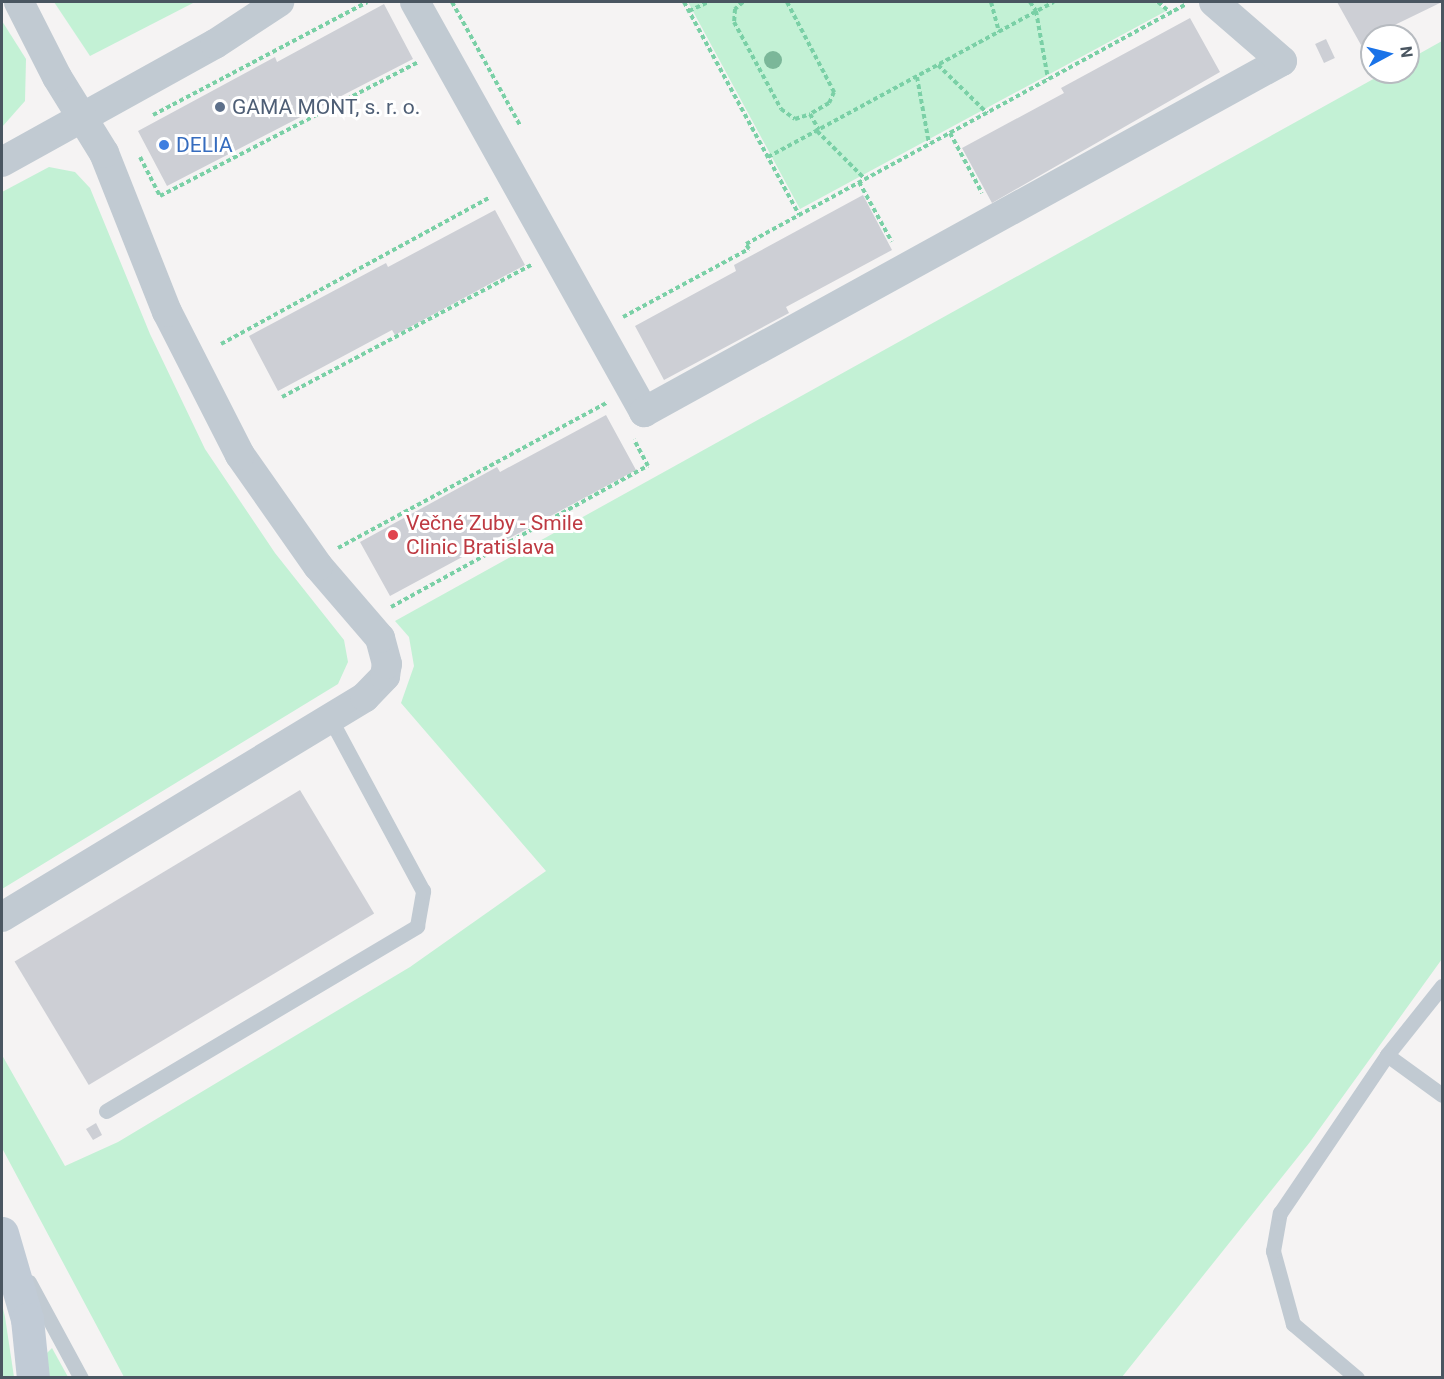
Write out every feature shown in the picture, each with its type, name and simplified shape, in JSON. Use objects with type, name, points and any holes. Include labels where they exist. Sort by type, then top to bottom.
[{"type":"street","points":[[2,917],[330,718],[378,686],[385,676],[386,652],[369,625],[318,566],[240,455],[167,312],[104,153],[81,117],[19,2]]},
{"type":"street","points":[[2,162],[215,44],[279,2]]},
{"type":"street","points":[[415,2],[644,412],[1282,61],[1200,3]]},
{"type":"street","points":[[3,1237],[27,1319],[33,1377]]},
{"type":"lane","points":[[106,1111],[417,926],[423,891],[330,718]]},
{"type":"lane","points":[[1357,1377],[1293,1324],[1273,1251],[1280,1213],[1386,1055],[1443,986]]},
{"type":"lane","points":[[1386,1055],[1443,1095]]},
{"type":"lane","points":[[3,1237],[81,1377]]},
{"type":"path","points":[[149,117],[367,2]]},
{"type":"path","points":[[452,2],[526,136]]},
{"type":"path","points":[[684,2],[799,215]]},
{"type":"path","points":[[690,11],[708,2]]},
{"type":"path","points":[[743,2],[735,9],[734,22],[781,109],[795,119],[810,114],[829,103],[834,92],[788,2]]},
{"type":"path","points":[[991,2],[999,32]]},
{"type":"path","points":[[1030,2],[1036,11],[1048,79]]},
{"type":"path","points":[[768,157],[1054,2]]},
{"type":"path","points":[[1158,2],[1170,13]]},
{"type":"path","points":[[620,311],[623,318],[749,249],[746,244],[1048,79],[1170,13],[1200,3]]},
{"type":"path","points":[[136,149],[160,196],[426,57]]},
{"type":"path","points":[[938,64],[987,113]]},
{"type":"path","points":[[916,77],[929,144]]},
{"type":"path","points":[[810,114],[818,130],[865,179]]},
{"type":"path","points":[[220,344],[499,192]]},
{"type":"path","points":[[282,397],[537,262]]},
{"type":"path","points":[[332,551],[612,399]]},
{"type":"path","points":[[383,612],[648,466],[632,438]]},
{"type":"green space","points":[[54,2],[195,2],[90,56]]},
{"type":"green space","points":[[688,2],[1155,2],[1166,11],[800,209]]},
{"type":"green space","points":[[2,21],[26,59],[25,101],[2,127]]},
{"type":"green space","points":[[1442,41],[1442,959],[1310,1142],[1122,1377],[124,1377],[2,1148],[2,1055],[65,1166],[118,1142],[410,967],[546,871],[401,703],[414,666],[409,637],[395,621],[1364,84],[1420,84],[1420,53]]},
{"type":"green space","points":[[49,167],[75,172],[90,188],[150,334],[205,449],[275,553],[344,640],[348,662],[338,684],[2,889],[2,192]]},
{"type":"green space","points":[[2,1304],[5,1317],[14,1377],[2,1377]]},
{"type":"green space","points":[[52,1348],[68,1377],[49,1377],[47,1353]]},
{"type":"building","points":[[1337,2],[1442,2],[1397,24],[1360,24],[1360,43]]},
{"type":"building","points":[[384,4],[413,59],[167,186],[138,131],[275,57],[277,62]]},
{"type":"building","points":[[1190,18],[1220,72],[992,203],[962,148],[1064,93],[1061,88]]},
{"type":"building","points":[[1326,39],[1335,58],[1324,63],[1315,44]]},
{"type":"building","points":[[863,195],[892,250],[786,307],[789,313],[664,380],[635,326],[736,271],[734,265]]},
{"type":"building","points":[[495,210],[525,265],[395,335],[392,330],[278,391],[249,336],[386,263],[388,267]]},
{"type":"building","points":[[606,415],[636,470],[506,540],[503,535],[390,596],[360,542],[497,467],[500,472]]},
{"type":"building","points":[[300,790],[374,913],[89,1085],[15,962]]},
{"type":"building","points":[[96,1123],[102,1135],[93,1140],[86,1129]]},
{"type":"place","name":"GAMA MONT, s. r. o.","points":[[220,107]]},
{"type":"place","name":"DELIA","points":[[164,145]]},
{"type":"place","name":"Večné Zuby - Smile Clinic Bratislava","points":[[393,535]]}]
